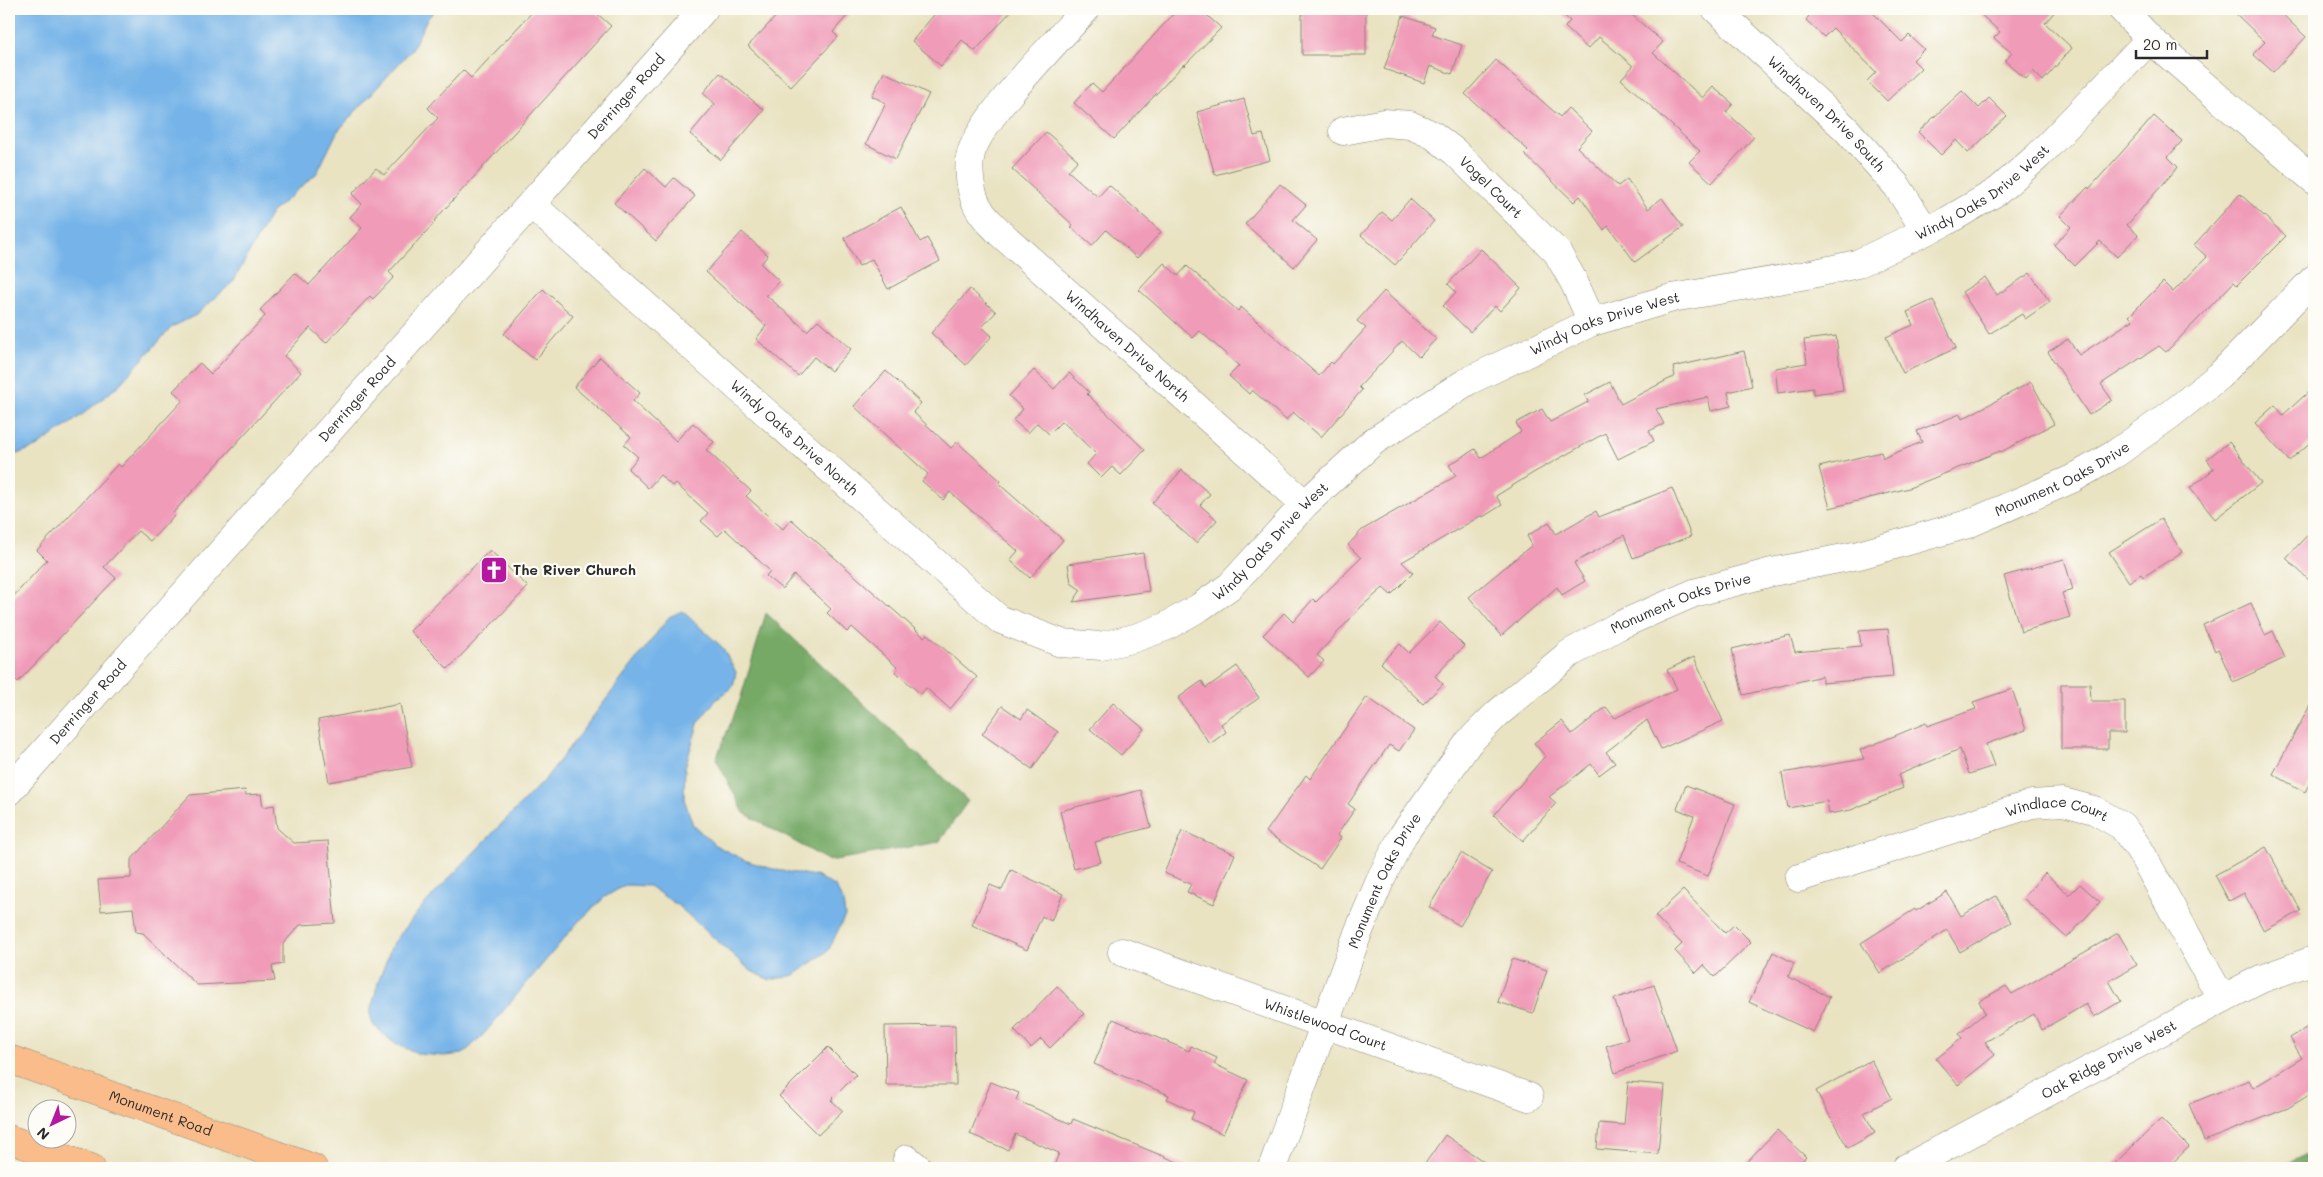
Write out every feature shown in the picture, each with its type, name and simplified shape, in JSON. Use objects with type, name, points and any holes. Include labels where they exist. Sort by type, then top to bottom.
[{"type":"main road","name":"Monument Road","points":[[9,1059],[313,1168]]},
{"type":"main road","points":[[9,1139],[91,1168]]},
{"type":"street","name":"Derringer Road","points":[[9,791],[704,9]]},
{"type":"street","name":"Windhaven Drive North","points":[[1086,9],[993,114],[975,143],[970,158],[971,174],[973,194],[980,211],[1000,232],[1305,504]]},
{"type":"street","name":"Windhaven Drive South","points":[[1716,9],[1845,128],[1897,186],[1925,230]]},
{"type":"street","points":[[2122,9],[2150,38],[2314,180]]},
{"type":"street","name":"Windy Oaks Drive West","points":[[1075,644],[1101,646],[1135,638],[1165,627],[1200,607],[1230,586],[1305,504],[1374,441],[1468,381],[1592,322],[1672,298],[1807,275],[1857,264],[1947,221],[1998,190],[2038,156],[2150,38]]},
{"type":"street","name":"Vogel Court","points":[[1343,131],[1384,123],[1410,125],[1433,135],[1455,152],[1557,252],[1574,282],[1592,322]]},
{"type":"street","name":"Windy Oaks Drive North","points":[[531,204],[999,619],[1054,641],[1075,644]]},
{"type":"street","name":"Monument Oaks Drive","points":[[1272,1168],[1382,876],[1403,835],[1468,742],[1497,714],[1569,654],[1618,626],[1694,593],[1772,572],[1859,555],[1968,524],[2072,479],[2138,437],[2219,376],[2314,279]]},
{"type":"street","name":"Windlace Court","points":[[1799,878],[2032,804],[2064,802],[2094,810],[2122,826],[2139,849],[2222,999]]},
{"type":"street","name":"Whistlewood Court","points":[[1122,952],[1324,1026],[1529,1097]]},
{"type":"street","name":"Oak Ridge Drive West","points":[[1906,1168],[2222,999],[2261,980],[2314,960]]},
{"type":"green space","points":[[766,613],[968,801],[939,842],[829,861],[744,813],[716,759],[740,700]]},
{"type":"green space","points":[[2314,1150],[2314,1168],[2279,1168]]},
{"type":"water","points":[[9,9],[437,9],[427,19],[412,49],[337,132],[317,173],[271,213],[233,282],[196,315],[172,327],[117,387],[74,421],[36,447],[9,457]]},
{"type":"water","points":[[682,611],[722,647],[736,672],[733,686],[715,701],[699,721],[685,767],[684,799],[693,825],[715,845],[744,860],[776,870],[816,876],[836,887],[843,902],[845,916],[828,951],[795,975],[770,980],[751,971],[677,905],[649,886],[625,885],[605,897],[578,922],[483,1035],[463,1054],[444,1056],[419,1054],[394,1043],[373,1025],[370,1013],[378,983],[392,945],[420,909],[546,778],[669,617]]},
{"type":"building","points":[[535,9],[592,9],[611,26],[389,272],[394,277],[373,299],[370,296],[326,343],[310,328],[284,356],[301,372],[172,514],[174,516],[150,541],[138,531],[104,567],[116,578],[18,682],[9,673],[9,601],[47,560],[37,550],[118,464],[121,467],[183,400],[173,391],[200,363],[211,374],[265,316],[260,310],[295,273],[309,285],[362,228],[350,217],[362,204],[352,194],[376,168],[384,175],[438,118],[428,108],[463,70],[471,78]]},
{"type":"building","points":[[783,9],[853,9],[833,32],[838,37],[791,87],[748,46]]},
{"type":"building","points":[[939,9],[1013,9],[975,51],[962,40],[941,66],[912,41]]},
{"type":"building","points":[[1178,9],[1200,9],[1221,28],[1184,66],[1184,64],[1114,139],[1074,103],[1092,83],[1102,92]]},
{"type":"building","points":[[1302,9],[1366,9],[1366,55],[1302,55]]},
{"type":"building","points":[[1557,9],[1625,9],[1663,42],[1653,53],[1703,98],[1713,87],[1733,104],[1726,112],[1754,137],[1712,183],[1689,162],[1700,151],[1621,79],[1633,66],[1599,37],[1588,49],[1565,27],[1570,21]]},
{"type":"building","points":[[1814,9],[1869,9],[1902,42],[1909,35],[1924,49],[1913,60],[1921,68],[1887,101],[1867,81],[1876,72],[1833,28],[1824,37],[1806,20]]},
{"type":"building","points":[[1975,9],[2057,9],[2045,23],[2072,48],[2043,81],[2033,71],[2026,79],[2005,61],[2012,53],[1994,38],[2000,32]]},
{"type":"building","points":[[2231,9],[2277,9],[2306,37],[2273,72],[2253,54],[2265,42]]},
{"type":"building","points":[[1403,16],[1435,27],[1432,35],[1462,45],[1452,74],[1430,66],[1424,83],[1384,69]]},
{"type":"building","points":[[1496,60],[1560,117],[1568,108],[1592,131],[1577,147],[1618,186],[1627,179],[1648,209],[1662,198],[1683,227],[1635,262],[1608,226],[1604,230],[1580,196],[1574,202],[1524,154],[1528,150],[1465,94]]},
{"type":"building","points":[[884,72],[929,94],[896,159],[866,144],[886,103],[872,96]]},
{"type":"building","points":[[720,73],[764,110],[721,160],[690,134],[715,104],[703,93]]},
{"type":"building","points":[[1962,91],[1979,108],[1989,98],[2007,116],[1968,153],[1956,140],[1941,155],[1918,132]]},
{"type":"building","points":[[1244,99],[1254,136],[1263,134],[1270,160],[1215,175],[1197,112]]},
{"type":"building","points":[[2154,116],[2182,141],[2168,157],[2178,167],[2127,225],[2138,235],[2117,257],[2100,241],[2075,266],[2054,245],[2071,227],[2060,216],[2088,187],[2089,189]]},
{"type":"building","points":[[1046,132],[1078,160],[1068,171],[1098,197],[1109,185],[1161,232],[1137,258],[1106,230],[1092,246],[1071,227],[1073,225],[1012,169]]},
{"type":"building","points":[[645,168],[666,187],[674,178],[695,196],[656,241],[614,203]]},
{"type":"building","points":[[1280,184],[1306,205],[1293,220],[1317,240],[1294,267],[1245,224]]},
{"type":"building","points":[[2240,194],[2286,236],[2237,285],[2234,282],[2166,352],[2159,346],[2101,384],[2112,400],[2089,415],[2048,352],[2068,339],[2079,355],[2133,320],[2129,316],[2163,282],[2173,292],[2207,257],[2194,245]]},
{"type":"building","points":[[1410,199],[1434,221],[1395,265],[1361,235],[1382,212],[1392,220]]},
{"type":"building","points":[[901,207],[920,242],[927,238],[940,261],[888,289],[872,259],[859,266],[844,238]]},
{"type":"building","points":[[742,232],[768,255],[761,264],[779,281],[766,295],[807,331],[818,320],[851,349],[831,371],[814,357],[798,376],[756,339],[766,326],[706,272]]},
{"type":"building","points":[[1481,249],[1521,288],[1500,311],[1495,306],[1470,332],[1443,306],[1456,292],[1448,284]]},
{"type":"building","points":[[1164,263],[1178,276],[1187,266],[1238,311],[1241,307],[1319,376],[1331,362],[1333,364],[1366,328],[1357,321],[1384,291],[1436,339],[1419,357],[1402,341],[1359,387],[1362,390],[1321,437],[1293,412],[1286,420],[1252,390],[1249,394],[1229,376],[1239,366],[1200,331],[1193,338],[1139,290]]},
{"type":"building","points":[[2030,273],[2050,302],[2025,319],[2022,314],[1989,334],[1962,292],[1985,277],[1997,295]]},
{"type":"building","points":[[543,289],[573,316],[535,360],[504,334]]},
{"type":"building","points":[[970,289],[996,312],[982,327],[992,336],[966,365],[931,333]]},
{"type":"building","points":[[1933,300],[1956,348],[1903,373],[1886,337],[1913,325],[1907,312]]},
{"type":"building","points":[[1836,336],[1843,390],[1813,394],[1813,388],[1778,393],[1775,368],[1807,363],[1804,340]]},
{"type":"building","points":[[1744,351],[1752,386],[1728,392],[1731,406],[1711,411],[1708,397],[1656,409],[1664,424],[1649,431],[1654,441],[1618,459],[1605,433],[1496,496],[1502,505],[1402,562],[1413,573],[1391,595],[1383,588],[1362,606],[1317,655],[1324,661],[1309,677],[1263,635],[1284,613],[1293,622],[1313,599],[1316,602],[1361,558],[1348,545],[1362,530],[1456,476],[1449,465],[1475,449],[1481,458],[1521,432],[1516,423],[1542,409],[1550,422],[1588,402],[1585,395],[1610,382],[1621,404],[1675,376],[1673,367]]},
{"type":"building","points":[[600,357],[640,393],[633,401],[676,441],[693,423],[714,442],[706,450],[751,491],[746,496],[783,529],[791,519],[924,637],[927,634],[977,677],[950,709],[926,688],[921,694],[895,672],[898,668],[852,627],[847,632],[827,613],[831,609],[794,575],[782,589],[766,576],[770,571],[725,529],[718,536],[701,521],[708,513],[675,483],[672,486],[660,475],[648,488],[628,469],[638,457],[624,445],[631,437],[574,387]]},
{"type":"building","points":[[1034,370],[1054,389],[1069,373],[1089,392],[1087,394],[1145,450],[1121,475],[1112,467],[1101,478],[1087,464],[1096,454],[1062,421],[1049,434],[1037,423],[1028,433],[1013,420],[1023,409],[1009,396]]},
{"type":"building","points":[[886,371],[921,403],[913,412],[951,448],[957,442],[1001,481],[999,484],[1063,540],[1030,578],[1010,560],[1018,551],[950,492],[943,500],[922,481],[928,474],[854,406]]},
{"type":"building","points":[[2031,382],[2054,424],[2001,452],[1909,488],[1830,508],[1819,467],[1881,452],[1883,458],[1922,442],[1917,431],[1960,414],[1962,419]]},
{"type":"building","points":[[2314,387],[2314,439],[2289,461],[2255,423],[2275,405],[2283,415]]},
{"type":"building","points":[[2229,442],[2261,483],[2215,519],[2190,488],[2214,469],[2207,459]]},
{"type":"building","points":[[1182,470],[1210,494],[1200,505],[1217,520],[1196,543],[1152,503]]},
{"type":"building","points":[[1672,488],[1691,536],[1633,558],[1624,535],[1574,563],[1585,581],[1562,595],[1557,587],[1501,636],[1469,597],[1532,545],[1527,536],[1549,522],[1556,534],[1596,511],[1599,517]]},
{"type":"building","points":[[2161,519],[2182,552],[2143,577],[2141,574],[2129,582],[2109,552]]},
{"type":"building","points":[[2314,528],[2314,585],[2286,558]]},
{"type":"building","points":[[490,550],[528,587],[448,669],[410,631]]},
{"type":"building","points":[[1143,553],[1149,591],[1073,602],[1081,590],[1071,583],[1068,564]]},
{"type":"building","points":[[2064,559],[2073,590],[2062,593],[2070,617],[2021,632],[2004,576]]},
{"type":"building","points":[[2251,603],[2265,635],[2273,631],[2285,658],[2233,682],[2218,649],[2215,651],[2203,625]]},
{"type":"building","points":[[1440,622],[1464,646],[1435,676],[1443,684],[1423,704],[1381,663],[1400,644],[1409,653]]},
{"type":"building","points":[[1888,629],[1893,677],[1822,683],[1822,676],[1743,695],[1732,649],[1790,635],[1795,652],[1861,646],[1859,631]]},
{"type":"building","points":[[1694,657],[1723,721],[1661,749],[1647,720],[1606,752],[1615,763],[1599,775],[1591,764],[1549,797],[1556,803],[1523,841],[1494,815],[1545,756],[1534,743],[1562,721],[1572,734],[1606,707],[1615,718],[1677,689],[1667,670]]},
{"type":"building","points":[[1237,666],[1259,698],[1221,724],[1226,732],[1210,744],[1178,698],[1202,681],[1206,688]]},
{"type":"building","points":[[2061,684],[2090,684],[2091,701],[2125,701],[2125,733],[2108,733],[2108,749],[2061,749]]},
{"type":"building","points":[[2012,689],[2026,730],[1986,744],[1994,766],[1969,774],[1960,749],[1898,775],[1903,788],[1851,810],[1829,814],[1827,801],[1788,808],[1782,773],[1864,759],[1860,750],[1926,723],[1927,726],[1976,709],[1973,702]]},
{"type":"building","points":[[1367,697],[1414,730],[1399,751],[1389,745],[1348,804],[1355,809],[1337,835],[1341,838],[1320,869],[1266,832],[1306,775],[1310,779]]},
{"type":"building","points":[[2314,698],[2314,775],[2305,792],[2273,774]]},
{"type":"building","points":[[1113,703],[1144,729],[1121,755],[1090,729]]},
{"type":"building","points":[[400,704],[412,767],[329,782],[318,720]]},
{"type":"building","points":[[1002,706],[1021,719],[1027,710],[1058,732],[1032,769],[982,734]]},
{"type":"building","points":[[1686,785],[1735,804],[1708,876],[1676,864],[1694,816],[1677,809]]},
{"type":"building","points":[[245,790],[246,795],[261,794],[263,807],[274,805],[277,828],[294,843],[328,841],[335,923],[300,925],[283,944],[283,964],[272,966],[275,981],[197,985],[143,933],[136,932],[133,908],[101,911],[98,880],[131,878],[131,860],[190,795]]},
{"type":"building","points":[[1141,790],[1151,827],[1095,842],[1101,862],[1074,869],[1060,811]]},
{"type":"building","points":[[1182,831],[1235,854],[1214,904],[1187,892],[1191,884],[1164,873]]},
{"type":"building","points":[[2266,847],[2301,911],[2264,931],[2244,893],[2229,901],[2215,875]]},
{"type":"building","points":[[1461,853],[1492,872],[1460,926],[1429,907]]},
{"type":"building","points":[[1011,870],[1063,894],[1051,921],[1042,916],[1027,950],[972,925],[990,885],[1002,890]]},
{"type":"building","points":[[2045,873],[2069,895],[2080,884],[2100,902],[2067,938],[2023,898]]},
{"type":"building","points":[[1683,890],[1725,933],[1734,925],[1751,942],[1715,977],[1704,965],[1696,973],[1675,951],[1682,944],[1655,916]]},
{"type":"building","points":[[1947,892],[1961,916],[1996,896],[2011,922],[1960,952],[1947,930],[1880,973],[1861,943],[1915,909],[1916,911]]},
{"type":"building","points":[[2118,933],[2137,965],[2109,981],[2121,1001],[2094,1017],[2086,1004],[2042,1030],[2034,1014],[1985,1042],[1995,1055],[1958,1085],[1936,1059],[1962,1038],[1959,1034],[1985,1013],[1979,1001],[2006,986],[2012,994]]},
{"type":"building","points":[[1773,952],[1794,963],[1788,977],[1830,997],[1813,1032],[1749,1002]]},
{"type":"building","points":[[1512,959],[1547,970],[1533,1013],[1498,1002]]},
{"type":"building","points":[[1654,985],[1677,1051],[1615,1073],[1606,1046],[1628,1039],[1614,999]]},
{"type":"building","points":[[1057,986],[1084,1014],[1050,1048],[1041,1039],[1031,1048],[1014,1030]]},
{"type":"building","points":[[1113,1019],[1189,1051],[1191,1046],[1217,1058],[1214,1064],[1248,1080],[1223,1134],[1191,1119],[1194,1112],[1167,1099],[1169,1095],[1094,1064]]},
{"type":"building","points":[[2314,1023],[2314,1092],[2288,1108],[2204,1141],[2189,1104],[2249,1080],[2253,1088],[2302,1058],[2290,1038]]},
{"type":"building","points":[[955,1025],[956,1085],[886,1085],[885,1026]]},
{"type":"building","points":[[828,1047],[856,1075],[831,1100],[843,1111],[818,1135],[779,1096]]},
{"type":"building","points":[[1871,1060],[1892,1098],[1864,1113],[1875,1133],[1848,1148],[1816,1091]]},
{"type":"building","points":[[991,1082],[1019,1093],[1016,1100],[1071,1124],[1073,1119],[1192,1168],[1053,1168],[1059,1153],[1015,1134],[1008,1150],[970,1134]]},
{"type":"building","points":[[1628,1082],[1664,1085],[1658,1154],[1597,1149],[1599,1123],[1624,1125]]},
{"type":"building","points":[[2161,1119],[2189,1147],[2167,1168],[2110,1168]]},
{"type":"building","points":[[1777,1130],[1806,1157],[1795,1168],[1741,1168]]},
{"type":"building","points":[[1445,1135],[1493,1168],[1422,1168]]},
{"type":"place","name":"The River Church","points":[[494,570]]}]
